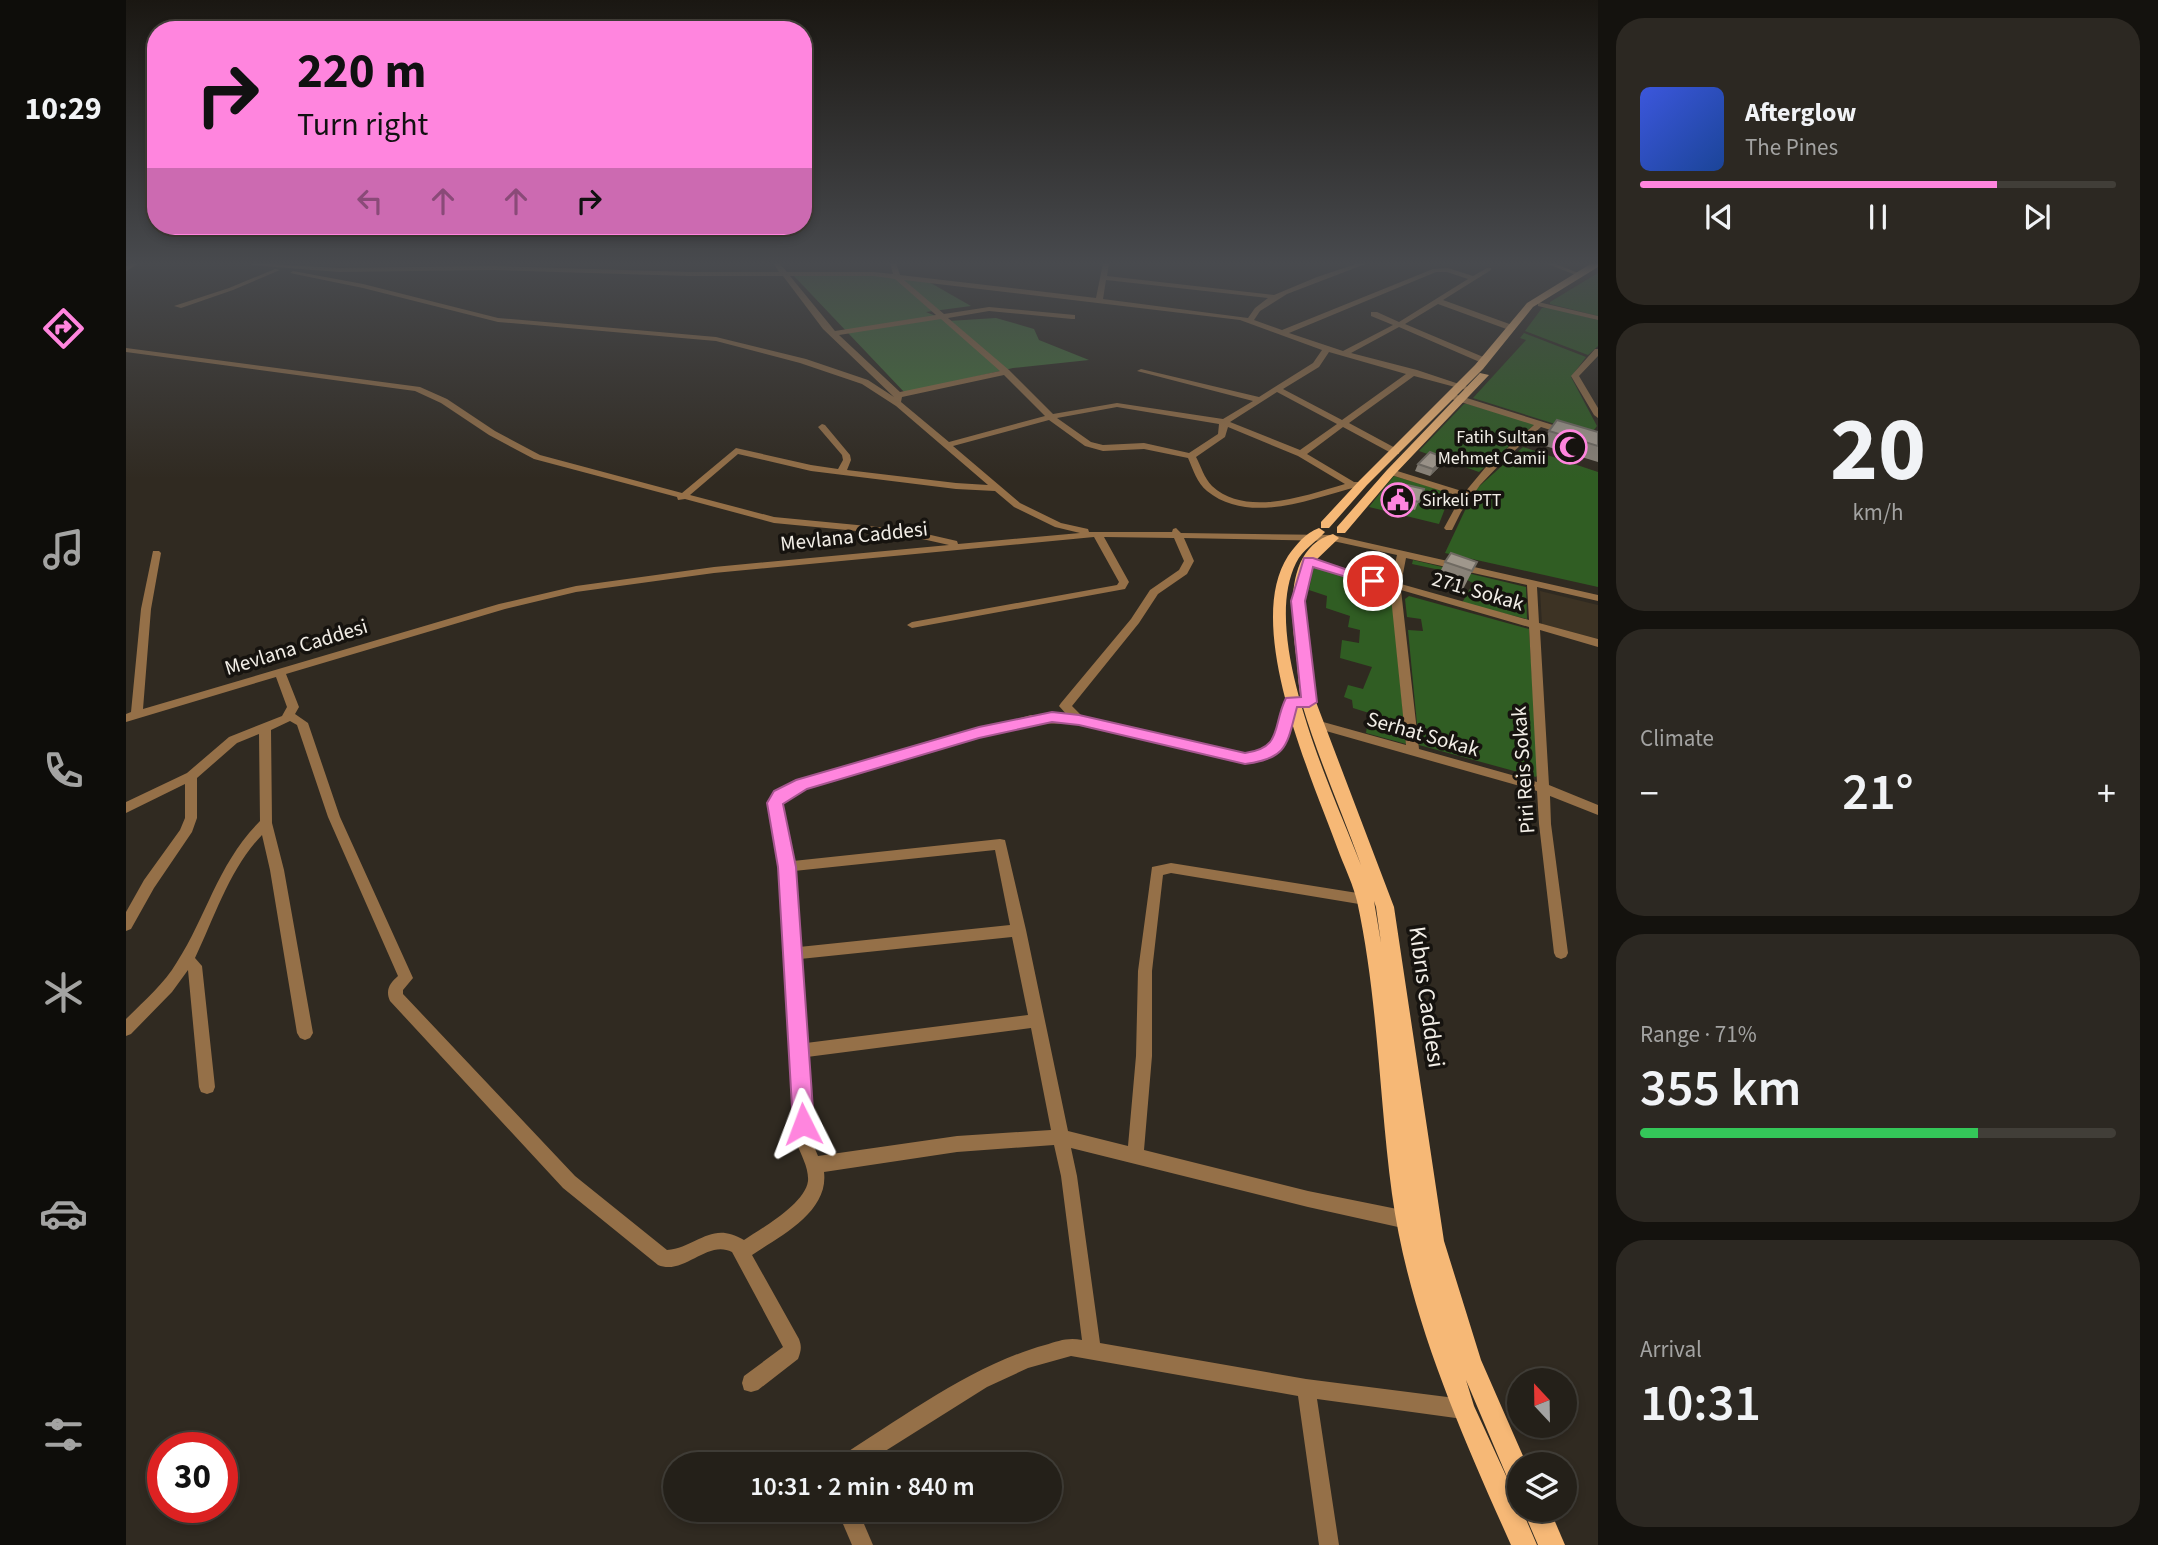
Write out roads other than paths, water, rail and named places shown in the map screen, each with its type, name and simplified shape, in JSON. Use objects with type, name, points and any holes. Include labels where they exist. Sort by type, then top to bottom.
[{"type":"main road","points":[[1506,335],[1460,386],[1456,398],[1391,472],[1324,532],[1297,550],[1288,569],[1281,602],[1285,668],[1300,702],[1365,899],[1383,1011],[1407,1220],[1428,1306],[1463,1409],[1524,1545]]},
{"type":"main road","points":[[1308,561],[1324,543],[1324,532],[1358,484],[1456,398],[1471,390],[1516,335]]},
{"type":"main road","name":"Kıbrıs Caddesi","points":[[1308,561],[1298,601],[1300,702],[1316,724],[1385,907],[1408,1061],[1418,1152],[1433,1241],[1469,1362],[1509,1452]]},
{"type":"main road","points":[[1541,1522],[1552,1545]]},
{"type":"street","points":[[677,335],[765,349],[864,382],[898,399],[1006,372]]},
{"type":"street","points":[[834,335],[947,446],[1017,505],[1058,525],[1097,534],[1124,582],[1121,587],[912,625]]},
{"type":"street","points":[[964,335],[1052,418],[1093,446],[1144,446],[1191,456],[1222,435],[1224,422]]},
{"type":"street","points":[[1292,335],[1327,349],[1471,390]]},
{"type":"street","points":[[1344,354],[1380,335]]},
{"type":"street","points":[[1421,335],[1485,361]]},
{"type":"street","points":[[1224,422],[1316,365],[1327,349]]},
{"type":"street","points":[[126,350],[417,389],[444,401],[492,433],[537,457],[599,472],[681,498],[774,520],[909,533],[961,545]]},
{"type":"street","points":[[1596,356],[1575,376],[1598,415]]},
{"type":"street","points":[[1141,371],[1261,400]]},
{"type":"street","points":[[1301,454],[1414,372]]},
{"type":"street","points":[[1279,390],[1396,452]]},
{"type":"street","points":[[1456,398],[1598,442]]},
{"type":"street","points":[[947,446],[1113,405],[1224,422],[1301,454],[1358,484]]},
{"type":"street","points":[[1449,528],[1464,495],[1541,423]]},
{"type":"street","points":[[822,427],[845,455],[847,460],[841,472]]},
{"type":"street","points":[[681,498],[736,451],[811,468],[956,486],[997,488]]},
{"type":"street","points":[[1191,456],[1205,484],[1214,492],[1255,505],[1286,503],[1358,484]]},
{"type":"street","points":[[1391,472],[1464,495]]},
{"type":"street","points":[[1324,532],[1598,591]]},
{"type":"street","name":"Mevlana Caddesi","points":[[132,717],[503,606],[576,589],[714,570],[961,545],[1097,534],[1324,532],[1402,554],[1598,598]]},
{"type":"street","points":[[1079,720],[1065,706],[1136,621],[1154,592],[1183,572],[1189,561],[1177,534]]},
{"type":"street","points":[[132,717],[156,553]]},
{"type":"street","points":[[1402,554],[1395,587],[1413,750]]},
{"type":"street","name":"271. Sokak","points":[[1308,561],[1598,643]]},
{"type":"street","name":"Piri Reis Sokak","points":[[1532,584],[1543,788],[1561,953]]},
{"type":"street","points":[[126,808],[191,776],[233,740],[290,716],[293,707],[280,672]]},
{"type":"street","points":[[742,1252],[808,1202],[816,1185],[813,1165],[805,1144],[787,867],[775,803],[788,789],[1031,719],[1079,720],[1245,758],[1264,756],[1278,747],[1300,702]]},
{"type":"street","points":[[290,716],[302,723],[338,828],[407,978],[396,987],[395,996],[569,1182],[664,1259],[689,1255],[716,1239],[733,1242],[742,1252],[792,1346],[791,1352],[751,1383]]},
{"type":"street","name":"Serhat Sokak","points":[[1316,724],[1543,788],[1598,810]]},
{"type":"street","points":[[265,728],[265,823],[277,870],[305,1033]]},
{"type":"street","points":[[126,925],[149,884],[187,832],[191,818],[191,776]]},
{"type":"street","points":[[126,1028],[166,988],[187,960],[223,884],[242,852],[265,823]]},
{"type":"street","points":[[787,867],[1000,844],[1071,1189],[1092,1349]]},
{"type":"street","points":[[1135,1154],[1144,1056],[1145,971],[1157,872],[1171,868],[1365,899]]},
{"type":"street","points":[[793,954],[1019,930]]},
{"type":"street","points":[[187,960],[195,966],[207,1087]]},
{"type":"street","points":[[800,1051],[1037,1021]]},
{"type":"street","points":[[813,1165],[957,1144],[1059,1137],[1308,1199],[1407,1220]]},
{"type":"street","points":[[865,1452],[952,1396],[1009,1366],[1058,1349],[1092,1349],[1306,1388],[1463,1409]]},
{"type":"street","points":[[1306,1388],[1329,1545]]},
{"type":"street","points":[[852,1522],[863,1545]]},
{"type":"place","name":"Fatih Sultan Mehmet Camii","points":[[1570,447]]},
{"type":"place","name":"Sirkeli PTT","points":[[1398,500]]}]
